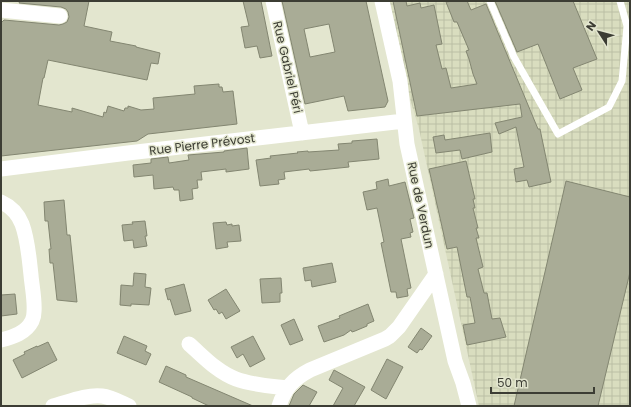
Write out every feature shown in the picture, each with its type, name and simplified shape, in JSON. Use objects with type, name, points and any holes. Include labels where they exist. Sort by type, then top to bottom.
[{"type":"street","name":"Rue Gabriel Péri","points":[[273,1],[302,133]]},
{"type":"street","name":"Rue de Verdun","points":[[382,1],[400,81],[407,144],[455,361],[469,406]]},
{"type":"street","points":[[1,10],[60,16]]},
{"type":"street","name":"Rue Pierre Prévost","points":[[1,169],[404,121]]},
{"type":"street","points":[[1,202],[6,204],[15,212],[22,224],[27,246],[34,298],[34,314],[32,321],[26,329],[12,337],[1,340]]},
{"type":"street","points":[[279,406],[287,388],[299,376],[390,336],[399,327],[436,274]]},
{"type":"street","points":[[189,344],[216,368],[228,376],[251,383],[287,388]]},
{"type":"street","points":[[53,406],[96,396],[111,398],[128,406]]},
{"type":"lane","points":[[490,1],[514,57],[558,134],[609,107],[622,81],[627,26],[620,1]]},
{"type":"shaded area","points":[[381,1],[630,1],[630,406],[479,406],[419,129]]},
{"type":"building","points":[[20,1],[89,1],[84,26],[112,32],[110,41],[136,46],[160,53],[158,64],[151,63],[147,80],[48,60],[38,105],[72,112],[72,108],[103,117],[108,106],[124,111],[125,108],[128,108],[128,106],[141,110],[154,109],[153,98],[195,94],[194,86],[219,84],[219,87],[222,87],[223,92],[233,91],[237,124],[148,134],[137,141],[1,156],[1,23],[4,20],[59,25],[67,22],[69,17],[66,9],[61,7],[19,3]]},
{"type":"building","points":[[243,1],[261,1],[272,56],[260,58],[257,46],[245,48],[241,27],[249,26]]},
{"type":"building","points":[[282,1],[366,1],[388,101],[385,107],[348,111],[344,96],[305,104]],"holes":[[[329,24],[335,52],[310,57],[304,29]]]},
{"type":"building","points":[[393,1],[406,1],[407,6],[420,3],[421,8],[434,5],[442,44],[436,45],[442,69],[446,68],[451,88],[477,84],[466,51],[469,50],[457,22],[454,22],[446,2],[467,1],[471,10],[486,4],[538,129],[540,129],[551,182],[529,187],[527,180],[516,182],[514,169],[524,167],[516,127],[499,134],[495,123],[522,117],[520,104],[417,116]]},
{"type":"building","points":[[495,1],[573,1],[597,59],[573,68],[582,90],[560,99],[538,44],[517,52]]},
{"type":"building","points":[[490,133],[492,152],[462,159],[460,150],[436,153],[433,137],[444,135],[445,140]]},
{"type":"building","points":[[377,139],[379,159],[348,162],[349,167],[284,172],[285,179],[278,180],[279,184],[260,186],[256,160],[271,158],[270,156],[298,153],[297,152],[339,150],[338,144]]},
{"type":"building","points":[[247,148],[249,169],[226,172],[226,169],[201,172],[202,180],[197,180],[198,188],[192,189],[193,199],[180,201],[179,190],[174,190],[173,187],[154,189],[153,175],[134,177],[133,165],[151,163],[151,159],[168,157],[169,163],[189,160],[188,155],[224,152]]},
{"type":"building","points":[[466,161],[475,199],[473,199],[475,208],[473,208],[479,238],[476,238],[483,267],[478,269],[484,293],[487,293],[492,319],[500,318],[506,337],[467,345],[463,325],[475,323],[470,297],[467,297],[457,247],[447,249],[429,169]]},
{"type":"building","points":[[388,179],[389,186],[405,182],[414,218],[410,219],[413,232],[410,233],[411,237],[401,239],[411,288],[407,289],[408,296],[397,298],[396,292],[391,292],[381,243],[384,242],[377,208],[367,210],[363,192],[377,189],[376,182]]},
{"type":"building","points":[[566,181],[630,197],[630,272],[598,406],[514,406]]},
{"type":"building","points":[[64,200],[67,235],[70,235],[77,302],[57,300],[53,263],[50,263],[49,249],[51,249],[48,221],[45,221],[44,202]]},
{"type":"building","points":[[145,221],[147,246],[134,248],[133,240],[124,241],[122,225],[133,224],[132,222]]},
{"type":"building","points":[[226,222],[227,225],[239,225],[241,241],[227,242],[228,247],[216,249],[213,223]]},
{"type":"building","points":[[332,263],[336,282],[312,287],[311,280],[305,281],[303,268]]},
{"type":"building","points":[[134,273],[146,274],[145,287],[151,288],[149,305],[120,305],[121,285],[133,286]]},
{"type":"building","points":[[281,278],[282,293],[280,293],[280,302],[262,303],[260,279]]},
{"type":"building","points":[[184,284],[191,311],[175,315],[165,289]]},
{"type":"building","points":[[226,289],[240,311],[226,319],[222,312],[219,314],[216,309],[214,310],[208,300]]},
{"type":"building","points":[[15,294],[17,314],[1,316],[1,295]]},
{"type":"building","points":[[368,304],[374,321],[367,324],[367,326],[352,332],[351,330],[344,335],[324,342],[318,326],[340,318],[339,316]]},
{"type":"building","points":[[294,319],[303,340],[290,345],[281,325]]},
{"type":"building","points":[[421,328],[432,336],[422,350],[420,349],[417,353],[408,347]]},
{"type":"building","points":[[124,336],[147,346],[145,351],[151,354],[146,365],[117,353]]},
{"type":"building","points":[[253,336],[265,359],[250,367],[243,354],[237,358],[231,347]]},
{"type":"building","points":[[48,342],[57,360],[22,378],[13,360],[25,354],[24,352]]},
{"type":"building","points":[[387,359],[403,367],[386,399],[371,390]]},
{"type":"building","points":[[166,366],[186,375],[186,377],[253,406],[209,406],[159,382]]},
{"type":"building","points":[[334,370],[365,387],[354,406],[333,406],[343,388],[329,380]]},
{"type":"building","points":[[303,385],[317,392],[309,406],[289,406],[294,394]]}]
